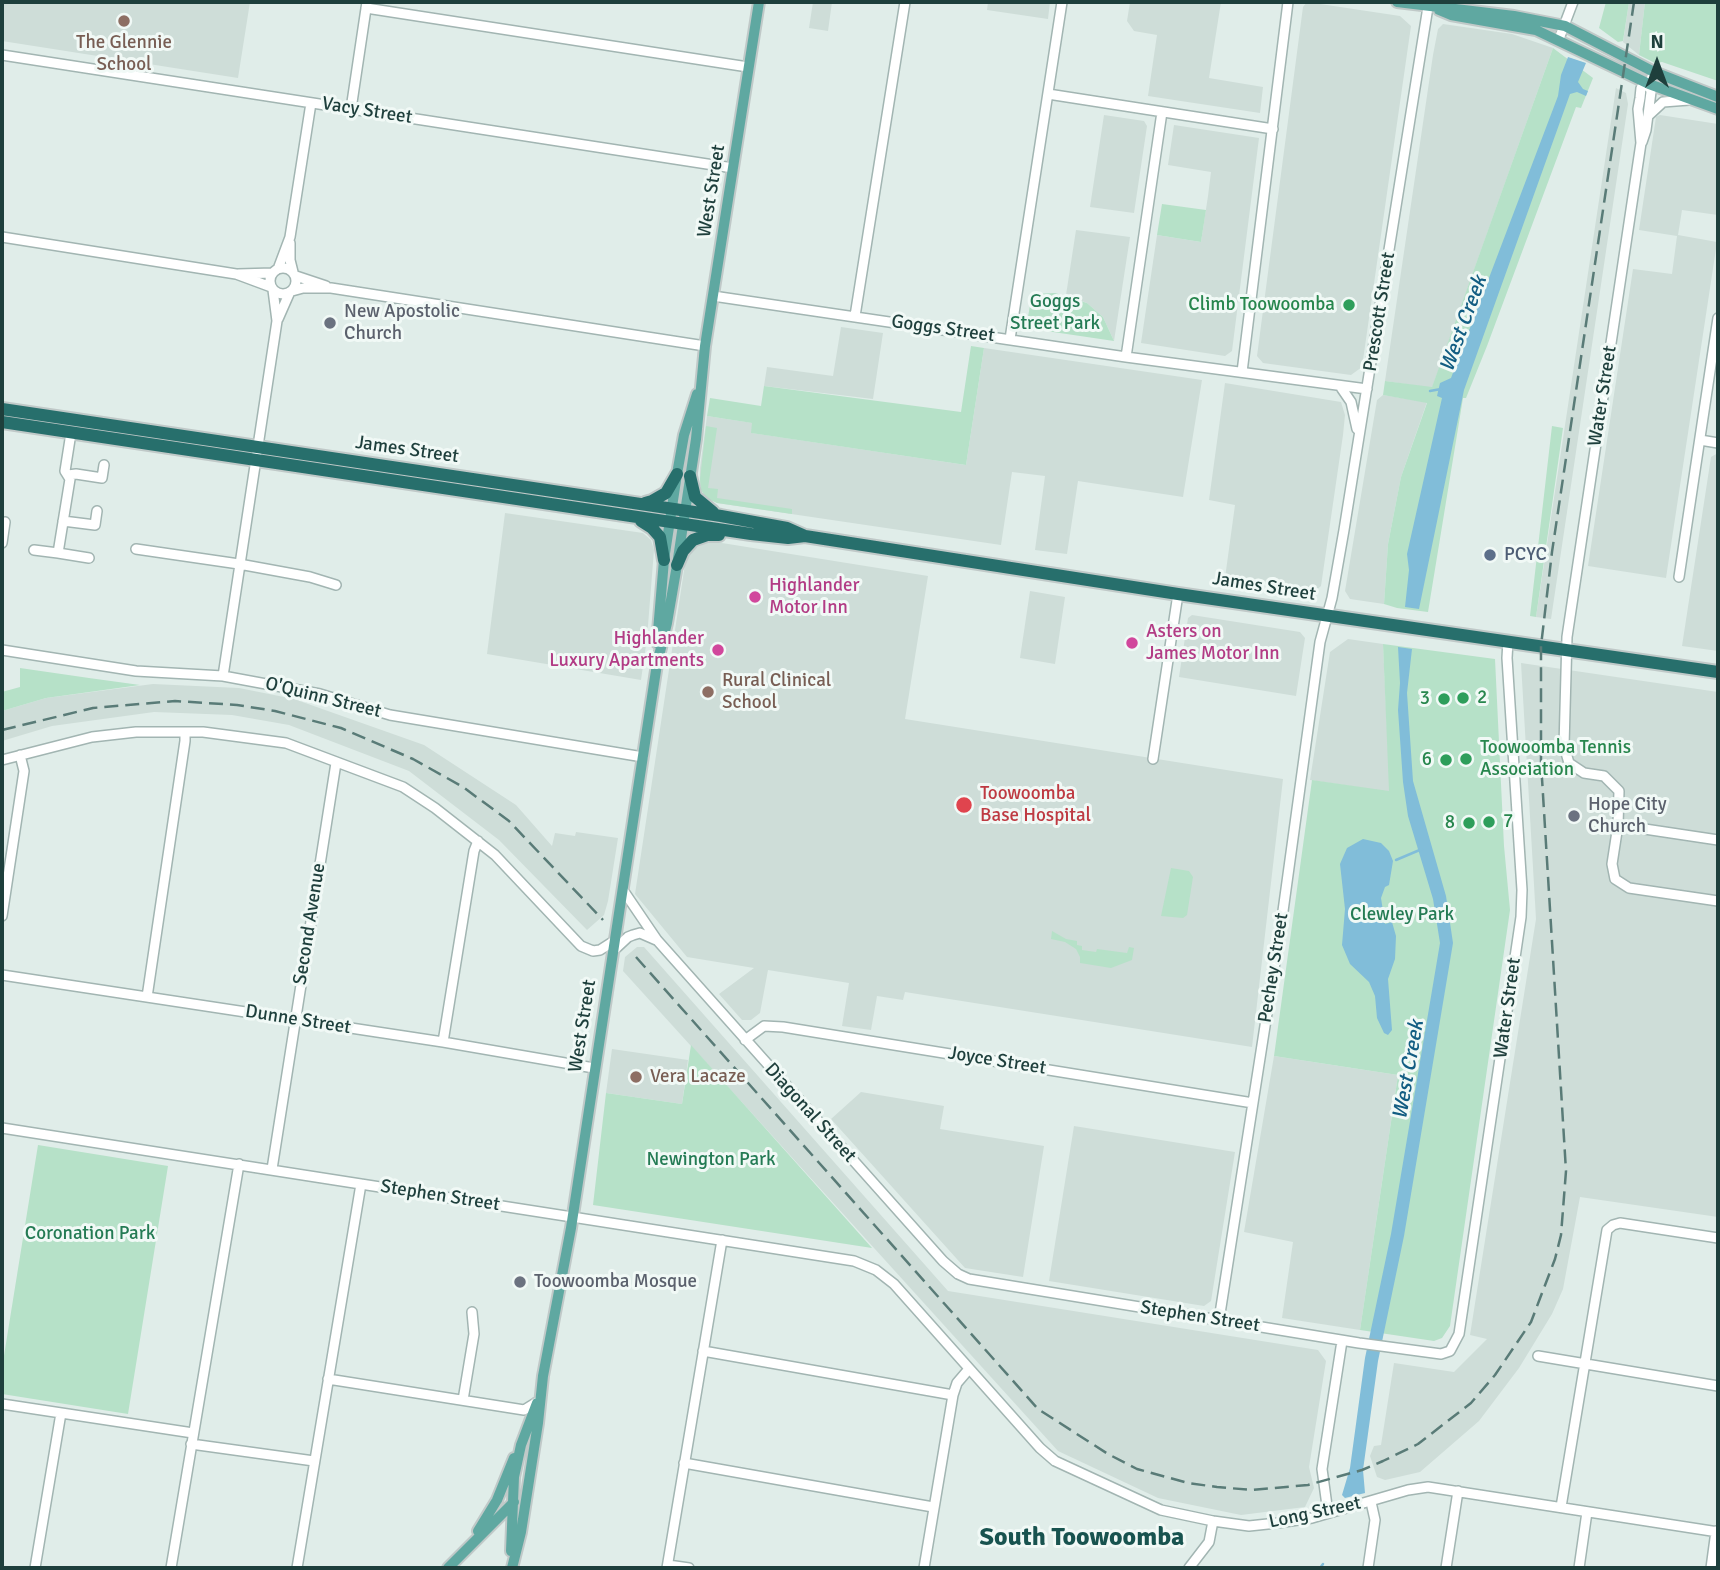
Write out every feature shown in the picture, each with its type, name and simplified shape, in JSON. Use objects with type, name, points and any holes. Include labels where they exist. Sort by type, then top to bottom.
[{"type":"highway","name":"James Street","points":[[2,409],[676,523],[788,538],[805,536],[1178,594],[1718,672]]},
{"type":"highway","name":"James Street","points":[[2,422],[638,504],[788,528],[805,536]]},
{"type":"highway","points":[[638,504],[663,495],[684,475],[698,501],[721,516]]},
{"type":"highway","points":[[631,516],[657,533],[671,562],[699,537],[744,533]]},
{"type":"main road","name":"West Street","points":[[539,1398],[573,1217],[657,664],[657,627],[671,562],[684,475],[700,412],[705,346],[759,2]]},
{"type":"main road","points":[[1397,2],[1452,7],[1565,26],[1654,72],[1718,97]]},
{"type":"main road","points":[[1428,6],[1451,15],[1536,30],[1649,84],[1718,109]]},
{"type":"main road","points":[[511,1568],[521,1532],[538,1423],[539,1398]]},
{"type":"main road","points":[[511,1568],[514,1520],[512,1489],[521,1445],[539,1398]]},
{"type":"main road","points":[[468,1545],[500,1518],[524,1486],[538,1423]]},
{"type":"main road","points":[[448,1568],[468,1545],[497,1500],[521,1445]]},
{"type":"street","points":[[855,316],[905,2]]},
{"type":"street","points":[[1010,339],[1062,2]]},
{"type":"street","points":[[1242,372],[1288,2]]},
{"type":"street","points":[[1559,40],[1573,2]]},
{"type":"street","points":[[351,108],[367,5],[748,67]]},
{"type":"street","name":"Prescott Street","points":[[1327,616],[1344,530],[1428,6]]},
{"type":"street","name":"Vacy Street","points":[[2,55],[733,168]]},
{"type":"street","name":"Water Street","points":[[1618,825],[1619,791],[1604,776],[1584,773],[1569,763],[1564,746],[1566,649],[1641,144],[1646,130],[1651,92],[1649,84],[1654,72]]},
{"type":"street","name":"Water Street","points":[[1641,144],[1638,109],[1641,88],[1649,84]]},
{"type":"street","points":[[1048,94],[1273,129]]},
{"type":"street","points":[[1648,116],[1663,102],[1691,100]]},
{"type":"street","points":[[277,321],[297,284],[290,260],[290,237],[311,103]]},
{"type":"street","points":[[1126,357],[1162,112]]},
{"type":"street","points":[[2,237],[236,274],[272,288],[281,295],[303,288],[331,288],[705,346]]},
{"type":"street","points":[[223,676],[277,321],[270,278],[276,271],[290,237]]},
{"type":"street","points":[[236,274],[286,268],[331,288]]},
{"type":"street","name":"Goggs Street","points":[[713,296],[1126,357],[1367,389]]},
{"type":"street","points":[[1679,577],[1717,341],[1718,318]]},
{"type":"street","points":[[1340,386],[1351,402],[1358,434]]},
{"type":"street","points":[[58,554],[70,479],[65,471],[71,433]]},
{"type":"street","points":[[1700,440],[1718,443]]},
{"type":"street","points":[[68,475],[102,478],[104,465]]},
{"type":"street","points":[[63,521],[95,525],[97,512]]},
{"type":"street","points":[[2,543],[5,522]]},
{"type":"street","points":[[136,549],[239,564],[310,577],[336,585]]},
{"type":"street","points":[[34,550],[89,558]]},
{"type":"street","points":[[1153,759],[1178,594]]},
{"type":"street","name":"Pechey Street","points":[[1219,1320],[1283,911],[1320,642],[1327,616]]},
{"type":"street","name":"Water Street","points":[[1432,1355],[1450,1351],[1459,1334],[1521,918],[1508,641]]},
{"type":"street","name":"O'Quinn Street","points":[[2,650],[136,671],[223,676],[320,694],[390,715],[643,757]]},
{"type":"street","points":[[2,760],[92,737],[136,732],[203,732],[286,743],[404,788],[435,808],[478,841],[512,872],[581,946],[593,951],[600,950],[618,945],[639,933],[657,940]]},
{"type":"street","points":[[147,997],[186,741],[185,732]]},
{"type":"street","points":[[2,916],[24,771],[20,755]]},
{"type":"street","name":"Second Avenue","points":[[272,1169],[336,763]]},
{"type":"street","points":[[1718,840],[1618,825],[1612,864],[1615,879],[1629,888],[1718,901]]},
{"type":"street","points":[[443,1042],[474,851],[478,841]]},
{"type":"street","name":"Diagonal Street","points":[[623,890],[657,940],[745,1040],[943,1261],[969,1279]]},
{"type":"street","name":"Dunne Street","points":[[2,975],[443,1042],[594,1068]]},
{"type":"street","name":"Joyce Street","points":[[745,1040],[764,1026],[783,1027],[1253,1102]]},
{"type":"street","name":"Stephen Street","points":[[2,1128],[854,1261],[876,1269]]},
{"type":"street","points":[[171,1568],[239,1164]]},
{"type":"street","points":[[297,1568],[361,1184]]},
{"type":"street","points":[[1561,1507],[1607,1230],[1613,1225],[1634,1225],[1718,1238]]},
{"type":"street","points":[[689,1568],[667,1566],[722,1240]]},
{"type":"street","name":"Long Street","points":[[876,1269],[894,1284],[1040,1448],[1055,1461],[1161,1510],[1213,1521],[1249,1525],[1277,1524],[1428,1487],[1717,1532]]},
{"type":"street","name":"Stephen Street","points":[[969,1279],[1432,1355]]},
{"type":"street","points":[[463,1400],[473,1343],[472,1312]]},
{"type":"street","points":[[1328,1513],[1322,1469],[1342,1341]]},
{"type":"street","points":[[703,1351],[953,1395]]},
{"type":"street","points":[[1538,1356],[1718,1386]]},
{"type":"street","points":[[923,1568],[953,1395],[957,1382],[969,1369]]},
{"type":"street","points":[[328,1379],[524,1410],[539,1398]]},
{"type":"street","points":[[2,1404],[193,1433]]},
{"type":"street","points":[[524,1410],[527,1428]]},
{"type":"street","points":[[35,1568],[61,1413]]},
{"type":"street","points":[[191,1444],[314,1461]]},
{"type":"street","points":[[684,1463],[933,1507]]},
{"type":"street","points":[[1446,1568],[1458,1490]]},
{"type":"street","points":[[1368,1568],[1375,1520],[1371,1502]]},
{"type":"street","points":[[1579,1568],[1587,1511]]},
{"type":"street","points":[[1189,1568],[1209,1542],[1213,1521]]},
{"type":"street","points":[[1711,1568],[1717,1532]]},
{"type":"shaded area","name":"The Glennie School","points":[[2,2],[250,2],[238,78],[2,41]]},
{"type":"shaded area","points":[[813,2],[832,2],[828,31],[809,28]]},
{"type":"shaded area","points":[[988,2],[1050,2],[1048,19],[987,10]]},
{"type":"shaded area","points":[[1130,2],[1221,2],[1209,78],[1263,87],[1260,113],[1148,96],[1157,35],[1134,31],[1127,21]]},
{"type":"shaded area","points":[[1307,2],[1400,16],[1411,26],[1362,367],[1351,375],[1263,363],[1257,356],[1303,7]]},
{"type":"shaded area","points":[[1629,2],[1645,2],[1639,55],[1623,42]]},
{"type":"shaded area","points":[[1443,24],[1512,34],[1553,48],[1432,388],[1385,381],[1433,55],[1438,29]]},
{"type":"shaded area","points":[[1616,88],[1626,93],[1628,104],[1551,619],[1536,617]]},
{"type":"shaded area","points":[[1104,115],[1144,121],[1147,126],[1134,213],[1090,207]]},
{"type":"shaded area","points":[[1660,115],[1718,124],[1718,215],[1682,210],[1678,235],[1717,242],[1666,578],[1588,566],[1633,269],[1672,274],[1677,236],[1639,230],[1656,117]]},
{"type":"shaded area","points":[[1174,125],[1259,138],[1232,351],[1225,356],[1141,343],[1157,235],[1201,242],[1208,196],[1211,172],[1168,165]]},
{"type":"shaded area","points":[[1076,230],[1130,237],[1114,341],[1103,317],[1087,303],[1066,295]]},
{"type":"shaded area","points":[[841,327],[883,333],[873,399],[764,386],[767,367],[833,376]]},
{"type":"shaded area","points":[[984,348],[1202,380],[1183,497],[1078,481],[1067,554],[1035,550],[1045,476],[1012,472],[1001,545],[717,503],[704,495],[700,485],[700,468],[707,416],[753,423],[752,433],[966,465]]},
{"type":"shaded area","points":[[1225,383],[1341,402],[1345,415],[1343,435],[1321,586],[1315,591],[1225,578],[1235,505],[1209,500]]},
{"type":"shaded area","points":[[1383,395],[1427,402],[1401,477],[1388,544],[1384,604],[1350,599],[1345,591],[1377,400]]},
{"type":"shaded area","points":[[1718,453],[1718,651],[1682,646],[1711,457]]},
{"type":"shaded area","points":[[505,513],[643,533],[651,540],[654,550],[641,680],[487,654]]},
{"type":"shaded area","name":"Toowoomba Base Hospital","points":[[706,543],[722,543],[928,576],[905,719],[1283,779],[1252,1047],[905,992],[903,1000],[877,996],[871,1030],[842,1026],[849,983],[768,970],[760,1013],[751,1020],[742,1020],[719,994],[754,968],[687,957],[635,894],[685,564],[692,550]]},
{"type":"shaded area","points":[[1030,591],[1065,597],[1055,664],[1020,658]]},
{"type":"shaded area","points":[[1192,615],[1300,632],[1305,638],[1296,696],[1179,677],[1188,618]]},
{"type":"shaded area","points":[[1348,639],[1383,644],[1390,792],[1310,780],[1330,652]]},
{"type":"shaded area","points":[[1521,663],[1718,692],[1718,1217],[1580,1197],[1563,1289],[1552,1314],[1519,1368],[1479,1421],[1420,1472],[1385,1480],[1377,1477],[1370,1456],[1374,1446],[1381,1445],[1394,1363],[1454,1372],[1487,1339],[1470,1335],[1536,919]]},
{"type":"shaded area","points":[[153,684],[239,688],[294,699],[424,745],[516,805],[552,846],[555,833],[575,836],[576,832],[618,838],[604,915],[587,930],[499,840],[409,771],[289,725],[232,715],[154,712],[52,726],[2,741],[2,711],[46,698]]},
{"type":"shaded area","points":[[637,947],[644,947],[948,1291],[1318,1350],[1326,1361],[1309,1467],[1314,1488],[1305,1507],[1241,1515],[1158,1498],[1058,1451],[623,971],[625,957]]},
{"type":"shaded area","points":[[612,1049],[688,1060],[682,1104],[606,1093]]},
{"type":"shaded area","points":[[1274,1056],[1398,1075],[1360,1330],[1282,1318],[1293,1242],[1244,1232]]},
{"type":"shaded area","points":[[861,1092],[944,1106],[940,1129],[1044,1146],[1023,1277],[965,1268],[831,1119]]},
{"type":"shaded area","points":[[1074,1126],[1235,1152],[1211,1301],[1204,1306],[1049,1281]]},
{"type":"green space","points":[[1606,2],[1629,2],[1623,41],[1618,42],[1599,28]]},
{"type":"green space","points":[[1645,2],[1718,2],[1718,81],[1662,62],[1655,63],[1639,55]]},
{"type":"green space","points":[[1553,48],[1593,78],[1581,108],[1576,107],[1487,346],[1466,398],[1463,398],[1428,612],[1397,608],[1384,604],[1388,544],[1401,477],[1427,403],[1383,395],[1385,381],[1432,387]]},
{"type":"green space","points":[[1162,204],[1206,210],[1201,242],[1157,235]]},
{"type":"green space","name":"Goggs Street Park","points":[[1055,293],[1087,303],[1103,317],[1114,341],[1026,328],[1032,294]]},
{"type":"green space","points":[[971,346],[984,348],[966,465],[751,433],[752,423],[707,416],[710,398],[761,406],[764,386],[961,412]]},
{"type":"green space","points":[[706,426],[717,428],[708,488],[718,489],[717,498],[792,509],[792,514],[717,503],[706,498],[701,490],[700,479]]},
{"type":"green space","points":[[1552,426],[1563,428],[1536,617],[1530,616]]},
{"type":"green space","name":"Clewley Park","points":[[1383,644],[1495,659],[1504,846],[1510,910],[1450,1326],[1442,1338],[1434,1341],[1360,1330],[1398,1075],[1274,1056],[1312,780],[1389,791]]},
{"type":"green space","points":[[20,668],[140,685],[46,698],[2,711],[2,692],[20,687]]},
{"type":"green space","points":[[1171,868],[1189,871],[1193,877],[1187,915],[1183,918],[1161,916]]},
{"type":"green space","points":[[1052,931],[1066,939],[1077,941],[1082,950],[1127,953],[1129,947],[1134,948],[1132,960],[1111,968],[1080,963],[1076,949],[1065,942],[1051,939]]},
{"type":"green space","name":"Newington Park","points":[[691,1045],[872,1248],[593,1205],[606,1093],[682,1104]]},
{"type":"green space","name":"Coronation Park","points":[[38,1145],[168,1166],[128,1414],[2,1394],[2,1368]]},
{"type":"water","points":[[1568,57],[1586,63],[1578,82],[1588,91],[1586,96],[1577,92],[1570,94],[1464,390],[1419,609],[1405,607],[1409,570],[1407,554],[1442,398],[1437,396],[1440,383],[1451,378],[1558,96],[1561,75]]},
{"type":"water","points":[[1398,647],[1412,649],[1407,693],[1413,781],[1446,896],[1453,943],[1404,1236],[1378,1361],[1363,1470],[1365,1493],[1345,1498],[1342,1495],[1350,1468],[1365,1358],[1391,1234],[1440,943],[1433,899],[1408,816],[1403,782],[1398,710]]},
{"type":"water","points":[[1363,839],[1381,843],[1389,851],[1393,861],[1389,885],[1385,887],[1381,898],[1385,924],[1392,922],[1396,936],[1395,959],[1388,979],[1392,1030],[1388,1035],[1384,1033],[1377,1018],[1375,996],[1369,982],[1350,964],[1342,945],[1345,909],[1340,864],[1347,848]]},
{"type":"waterway","points":[[1430,391],[1441,389]]},
{"type":"waterway","points":[[1396,860],[1422,849]]},
{"type":"waterway","name":"West Creek","points":[[1320,1568],[1323,1564]]},
{"type":"railway","points":[[636,957],[1038,1409],[1108,1454],[1137,1469],[1188,1483],[1252,1490],[1308,1485],[1362,1470],[1418,1444],[1471,1403],[1495,1375],[1531,1322],[1555,1259],[1561,1235],[1566,1171],[1541,762],[1541,646],[1552,552],[1634,2]]},
{"type":"railway","points":[[2,730],[93,708],[175,701],[237,705],[275,711],[341,728],[413,759],[463,787],[509,821],[603,920]]},
{"type":"place","name":"The Glennie School","points":[[124,21]]},
{"type":"place","name":"Climb Toowoomba","points":[[1349,305]]},
{"type":"place","name":"New Apostolic Church","points":[[330,323]]},
{"type":"place","name":"PCYC","points":[[1490,555]]},
{"type":"place","name":"Highlander Motor Inn","points":[[755,597]]},
{"type":"place","name":"Asters on James Motor Inn","points":[[1132,643]]},
{"type":"place","name":"Highlander Luxury Apartments","points":[[718,650]]},
{"type":"place","name":"Rural Clinical School","points":[[708,692]]},
{"type":"place","name":"2","points":[[1463,698]]},
{"type":"place","name":"3","points":[[1444,699]]},
{"type":"place","name":"Toowoomba Tennis Association","points":[[1466,759]]},
{"type":"place","name":"6","points":[[1446,760]]},
{"type":"place","name":"Toowoomba Base Hospital","points":[[964,805]]},
{"type":"place","name":"Hope City Church","points":[[1574,816]]},
{"type":"place","name":"7","points":[[1489,822]]},
{"type":"place","name":"8","points":[[1469,823]]},
{"type":"place","name":"Vera Lacaze","points":[[636,1077]]},
{"type":"place","name":"Toowoomba Mosque","points":[[520,1282]]},
{"type":"district","name":"South Toowoomba","points":[[1082,1538]]}]
